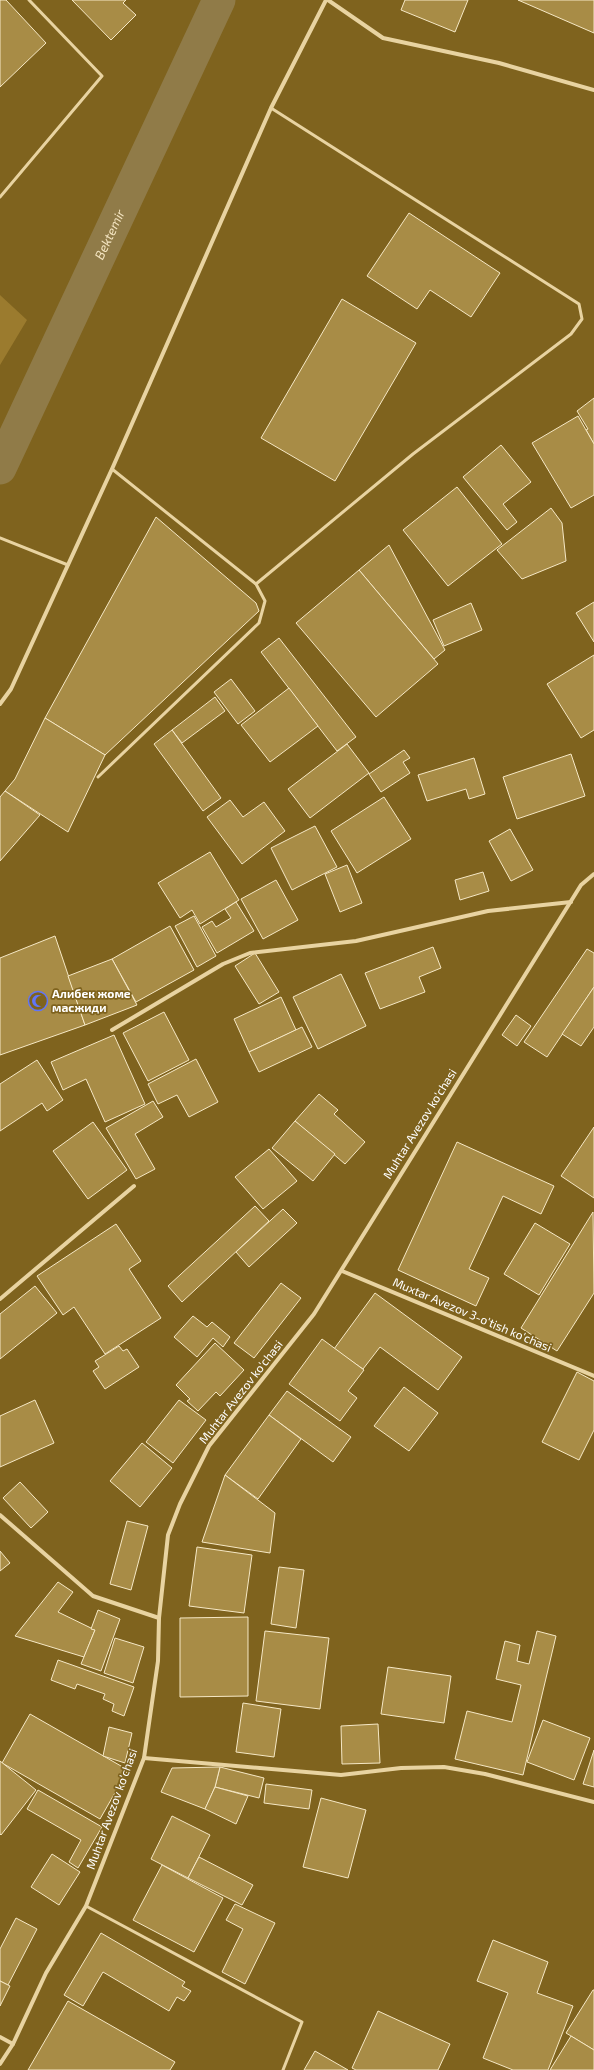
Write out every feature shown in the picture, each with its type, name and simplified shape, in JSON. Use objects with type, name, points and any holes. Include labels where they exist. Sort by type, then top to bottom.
[{"type":"street","points":[[0,704],[11,689],[112,469],[271,108],[327,0],[383,38],[499,63],[594,90]]},
{"type":"street","name":"Muhtar Avezov ko'chasi","points":[[0,2064],[13,2044],[46,1973],[86,1906],[144,1758],[158,1661],[160,1618],[168,1535],[180,1504],[209,1446],[314,1314],[581,885],[594,874]]},
{"type":"street","points":[[112,1030],[223,964],[250,953],[356,941],[488,911],[571,902]]},
{"type":"street","points":[[0,1299],[134,1186]]},
{"type":"street","name":"Muxtar Avezov 3-o'tish ko'chasi","points":[[342,1270],[594,1376]]},
{"type":"street","points":[[0,1515],[93,1596],[160,1618]]},
{"type":"street","points":[[144,1758],[341,1775],[401,1768],[444,1767],[485,1774],[594,1802]]},
{"type":"street","points":[[0,2037],[13,2044]]},
{"type":"lane","points":[[0,197],[102,76],[29,0]]},
{"type":"lane","points":[[256,584],[413,454],[571,334],[582,319],[579,304],[271,108]]},
{"type":"lane","points":[[98,777],[259,623],[265,601],[256,584],[112,469]]},
{"type":"lane","points":[[0,538],[68,565]]},
{"type":"lane","points":[[86,1906],[302,2022],[283,2070]]},
{"type":"shaded area","points":[[0,295],[27,320],[0,365]]},
{"type":"building","points":[[0,0],[6,0],[46,43],[0,87]]},
{"type":"building","points":[[72,0],[126,0],[123,3],[136,15],[111,40]]},
{"type":"building","points":[[405,0],[468,0],[455,32],[401,10]]},
{"type":"building","points":[[518,0],[594,0],[594,33]]},
{"type":"building","points":[[409,213],[500,273],[471,317],[430,290],[417,309],[367,276]]},
{"type":"building","points":[[342,299],[416,343],[335,481],[261,438]]},
{"type":"building","points":[[594,398],[594,444],[586,430],[588,429],[577,411]]},
{"type":"building","points":[[578,416],[594,444],[594,495],[571,508],[532,443]]},
{"type":"building","points":[[501,445],[531,482],[503,504],[517,522],[507,530],[463,477]]},
{"type":"building","points":[[457,487],[502,544],[448,586],[403,530]]},
{"type":"building","points":[[551,508],[562,523],[566,561],[522,579],[497,550]]},
{"type":"building","points":[[156,517],[256,603],[259,611],[105,755],[45,718]]},
{"type":"building","points":[[389,545],[445,650],[434,659],[359,570]]},
{"type":"building","points":[[359,570],[438,664],[376,717],[296,623]]},
{"type":"building","points":[[594,602],[594,642],[576,613]]},
{"type":"building","points":[[471,603],[482,630],[444,646],[433,620]]},
{"type":"building","points":[[279,638],[356,737],[337,751],[261,652]]},
{"type":"building","points":[[594,655],[594,730],[581,738],[547,684]]},
{"type":"building","points":[[231,679],[255,711],[238,724],[214,692]]},
{"type":"building","points":[[289,688],[318,726],[270,762],[241,725]]},
{"type":"building","points":[[215,697],[225,711],[182,743],[172,730]]},
{"type":"building","points":[[45,718],[105,755],[68,832],[5,791],[15,779]]},
{"type":"building","points":[[172,730],[221,798],[203,811],[154,744]]},
{"type":"building","points":[[347,744],[369,773],[310,818],[288,789]]},
{"type":"building","points":[[404,750],[410,758],[403,762],[410,773],[381,792],[369,774]]},
{"type":"building","points":[[571,754],[585,796],[517,819],[503,777]]},
{"type":"building","points":[[474,758],[485,794],[469,799],[466,789],[427,801],[418,775]]},
{"type":"building","points":[[5,791],[40,815],[0,861],[0,797]]},
{"type":"building","points":[[384,797],[411,839],[357,873],[331,831]]},
{"type":"building","points":[[230,800],[243,817],[264,802],[285,831],[242,864],[207,817]]},
{"type":"building","points":[[315,826],[337,867],[292,890],[271,848]]},
{"type":"building","points":[[510,829],[533,870],[511,881],[489,841]]},
{"type":"building","points":[[210,852],[239,900],[200,924],[192,910],[180,918],[158,883]]},
{"type":"building","points":[[347,865],[362,903],[340,912],[325,874]]},
{"type":"building","points":[[483,872],[489,891],[460,900],[455,880]]},
{"type":"building","points":[[276,880],[298,920],[263,939],[241,899]]},
{"type":"building","points":[[236,902],[254,931],[217,953],[202,927],[212,921],[216,927],[231,918],[225,909]]},
{"type":"building","points":[[194,916],[216,956],[197,967],[175,926]]},
{"type":"building","points":[[170,926],[194,970],[136,1002],[112,959]]},
{"type":"building","name":"Алибек жоме масжиди","points":[[55,936],[85,1025],[0,1055],[0,958]]},
{"type":"building","points":[[433,947],[441,968],[419,977],[425,992],[380,1009],[365,973]]},
{"type":"building","points":[[587,949],[594,953],[594,987],[547,1057],[524,1042]]},
{"type":"building","points":[[255,953],[279,992],[259,1004],[235,966]]},
{"type":"building","points":[[112,959],[137,1005],[85,1025],[68,976]]},
{"type":"building","points":[[341,974],[366,1026],[318,1049],[293,997]]},
{"type":"building","points":[[594,987],[594,1027],[581,1046],[562,1034]]},
{"type":"building","points":[[281,997],[296,1030],[249,1052],[234,1019]]},
{"type":"building","points":[[164,1012],[189,1060],[148,1081],[123,1033]]},
{"type":"building","points":[[516,1015],[531,1026],[517,1046],[502,1035]]},
{"type":"building","points":[[302,1027],[312,1047],[259,1072],[249,1052]]},
{"type":"building","points":[[114,1035],[145,1104],[105,1122],[86,1079],[63,1090],[51,1062]]},
{"type":"building","points":[[196,1059],[218,1102],[189,1117],[177,1095],[158,1104],[148,1084]]},
{"type":"building","points":[[37,1060],[63,1100],[47,1111],[42,1103],[0,1131],[0,1084]]},
{"type":"building","points":[[319,1094],[338,1110],[334,1114],[365,1142],[345,1164],[295,1121]]},
{"type":"building","points":[[153,1101],[163,1117],[135,1134],[155,1169],[136,1179],[106,1128]]},
{"type":"building","points":[[295,1121],[335,1154],[313,1181],[272,1148]]},
{"type":"building","points":[[93,1122],[127,1170],[88,1199],[53,1151]]},
{"type":"building","points":[[594,1127],[594,1198],[561,1176]]},
{"type":"building","points":[[457,1142],[554,1186],[541,1214],[503,1196],[469,1269],[489,1278],[476,1306],[398,1270]]},
{"type":"building","points":[[269,1149],[297,1181],[263,1209],[235,1177]]},
{"type":"building","points":[[255,1206],[269,1221],[182,1302],[168,1286]]},
{"type":"building","points":[[283,1209],[297,1223],[249,1267],[236,1252]]},
{"type":"building","points":[[593,1212],[594,1293],[557,1351],[521,1328]]},
{"type":"building","points":[[535,1223],[570,1244],[539,1295],[504,1274]]},
{"type":"building","points":[[116,1224],[141,1261],[129,1269],[161,1318],[105,1354],[74,1307],[63,1315],[37,1276]]},
{"type":"building","points":[[281,1283],[301,1298],[254,1358],[234,1343]]},
{"type":"building","points":[[35,1286],[57,1313],[0,1359],[0,1314]]},
{"type":"building","points":[[375,1293],[462,1357],[438,1390],[380,1347],[363,1369],[334,1349]]},
{"type":"building","points":[[193,1316],[207,1327],[212,1322],[230,1337],[223,1347],[213,1338],[197,1357],[174,1337]]},
{"type":"building","points":[[322,1339],[364,1370],[348,1391],[357,1398],[340,1421],[289,1384]]},
{"type":"building","points":[[215,1343],[244,1370],[220,1396],[216,1392],[198,1411],[187,1401],[190,1399],[176,1385]]},
{"type":"building","points":[[119,1346],[123,1351],[127,1349],[139,1367],[105,1389],[93,1371],[99,1367],[95,1361]]},
{"type":"building","points":[[577,1372],[594,1381],[594,1430],[579,1460],[542,1442]]},
{"type":"building","points":[[404,1387],[438,1413],[409,1451],[374,1426]]},
{"type":"building","points":[[287,1391],[351,1437],[333,1462],[269,1415]]},
{"type":"building","points":[[35,1400],[54,1443],[0,1467],[0,1416]]},
{"type":"building","points":[[179,1400],[206,1420],[173,1463],[146,1442]]},
{"type":"building","points":[[269,1415],[301,1439],[258,1499],[225,1475]]},
{"type":"building","points":[[142,1443],[172,1468],[140,1507],[110,1481]]},
{"type":"building","points":[[225,1475],[275,1513],[270,1553],[202,1542]]},
{"type":"building","points":[[20,1482],[48,1512],[31,1528],[3,1498]]},
{"type":"building","points":[[127,1521],[148,1526],[131,1590],[110,1584]]},
{"type":"building","points":[[197,1547],[252,1555],[244,1613],[189,1606]]},
{"type":"building","points":[[0,1551],[10,1563],[0,1571]]},
{"type":"building","points":[[279,1567],[304,1570],[296,1628],[271,1624]]},
{"type":"building","points":[[58,1582],[73,1592],[58,1612],[95,1630],[84,1657],[15,1636]]},
{"type":"building","points":[[98,1610],[120,1619],[101,1671],[81,1664],[95,1630],[91,1629]]},
{"type":"building","points":[[248,1617],[248,1696],[180,1697],[180,1618]]},
{"type":"building","points":[[265,1631],[329,1638],[320,1709],[256,1701]]},
{"type":"building","points":[[537,1631],[556,1636],[523,1775],[455,1759],[467,1711],[512,1722],[521,1685],[496,1679],[505,1641],[520,1645],[517,1661],[529,1664]]},
{"type":"building","points":[[115,1638],[144,1647],[133,1683],[104,1673]]},
{"type":"building","points":[[58,1660],[134,1687],[124,1716],[112,1711],[114,1704],[103,1699],[105,1694],[77,1684],[75,1689],[51,1680]]},
{"type":"building","points":[[388,1667],[451,1676],[444,1723],[381,1714]]},
{"type":"building","points":[[243,1703],[281,1709],[274,1757],[236,1752]]},
{"type":"building","points":[[30,1714],[128,1770],[100,1819],[2,1763]]},
{"type":"building","points":[[543,1720],[590,1738],[574,1780],[527,1762]]},
{"type":"building","points":[[378,1724],[380,1763],[342,1764],[341,1726]]},
{"type":"building","points":[[109,1727],[132,1733],[125,1763],[103,1756]]},
{"type":"building","points":[[594,1750],[594,1787],[583,1784]]},
{"type":"building","points":[[0,1761],[36,1790],[1,1835],[0,1834]]},
{"type":"building","points":[[220,1767],[264,1778],[259,1798],[215,1787]]},
{"type":"building","points":[[220,1767],[215,1787],[205,1809],[161,1792],[172,1768]]},
{"type":"building","points":[[266,1784],[312,1790],[309,1809],[264,1803]]},
{"type":"building","points":[[215,1787],[248,1796],[236,1824],[205,1809]]},
{"type":"building","points":[[38,1790],[102,1827],[78,1868],[69,1862],[81,1840],[27,1809]]},
{"type":"building","points":[[321,1798],[366,1810],[348,1878],[303,1867]]},
{"type":"building","points":[[172,1816],[210,1835],[188,1878],[151,1859]]},
{"type":"building","points":[[52,1854],[80,1872],[59,1905],[31,1887]]},
{"type":"building","points":[[199,1857],[253,1885],[242,1905],[188,1878]]},
{"type":"building","points":[[162,1865],[223,1898],[194,1952],[133,1920]]},
{"type":"building","points":[[235,1904],[275,1923],[245,1984],[222,1972],[243,1929],[226,1920]]},
{"type":"building","points":[[16,1918],[37,1929],[8,1985],[0,1981],[0,1949]]},
{"type":"building","points":[[101,1933],[185,1982],[182,1986],[191,1991],[184,2001],[177,1997],[169,2011],[103,1972],[83,2006],[64,1995]]},
{"type":"building","points":[[493,1940],[548,1962],[537,1993],[573,2006],[548,2070],[513,2070],[483,2058],[508,1993],[477,1981]]},
{"type":"building","points":[[0,1981],[10,1986],[0,2006]]},
{"type":"building","points":[[594,1990],[594,2050],[566,2033]]},
{"type":"building","points":[[68,2001],[175,2062],[170,2070],[28,2070]]},
{"type":"building","points":[[378,2011],[450,2044],[438,2070],[356,2070],[352,2068]]},
{"type":"building","points":[[571,2036],[594,2050],[594,2070],[550,2070]]},
{"type":"building","points":[[315,2051],[348,2070],[304,2070]]},
{"type":"waterway","name":"Bektemir","points":[[0,468],[219,0]]},
{"type":"place","name":"Алибек жоме масжиди","points":[[38,1001]]}]
